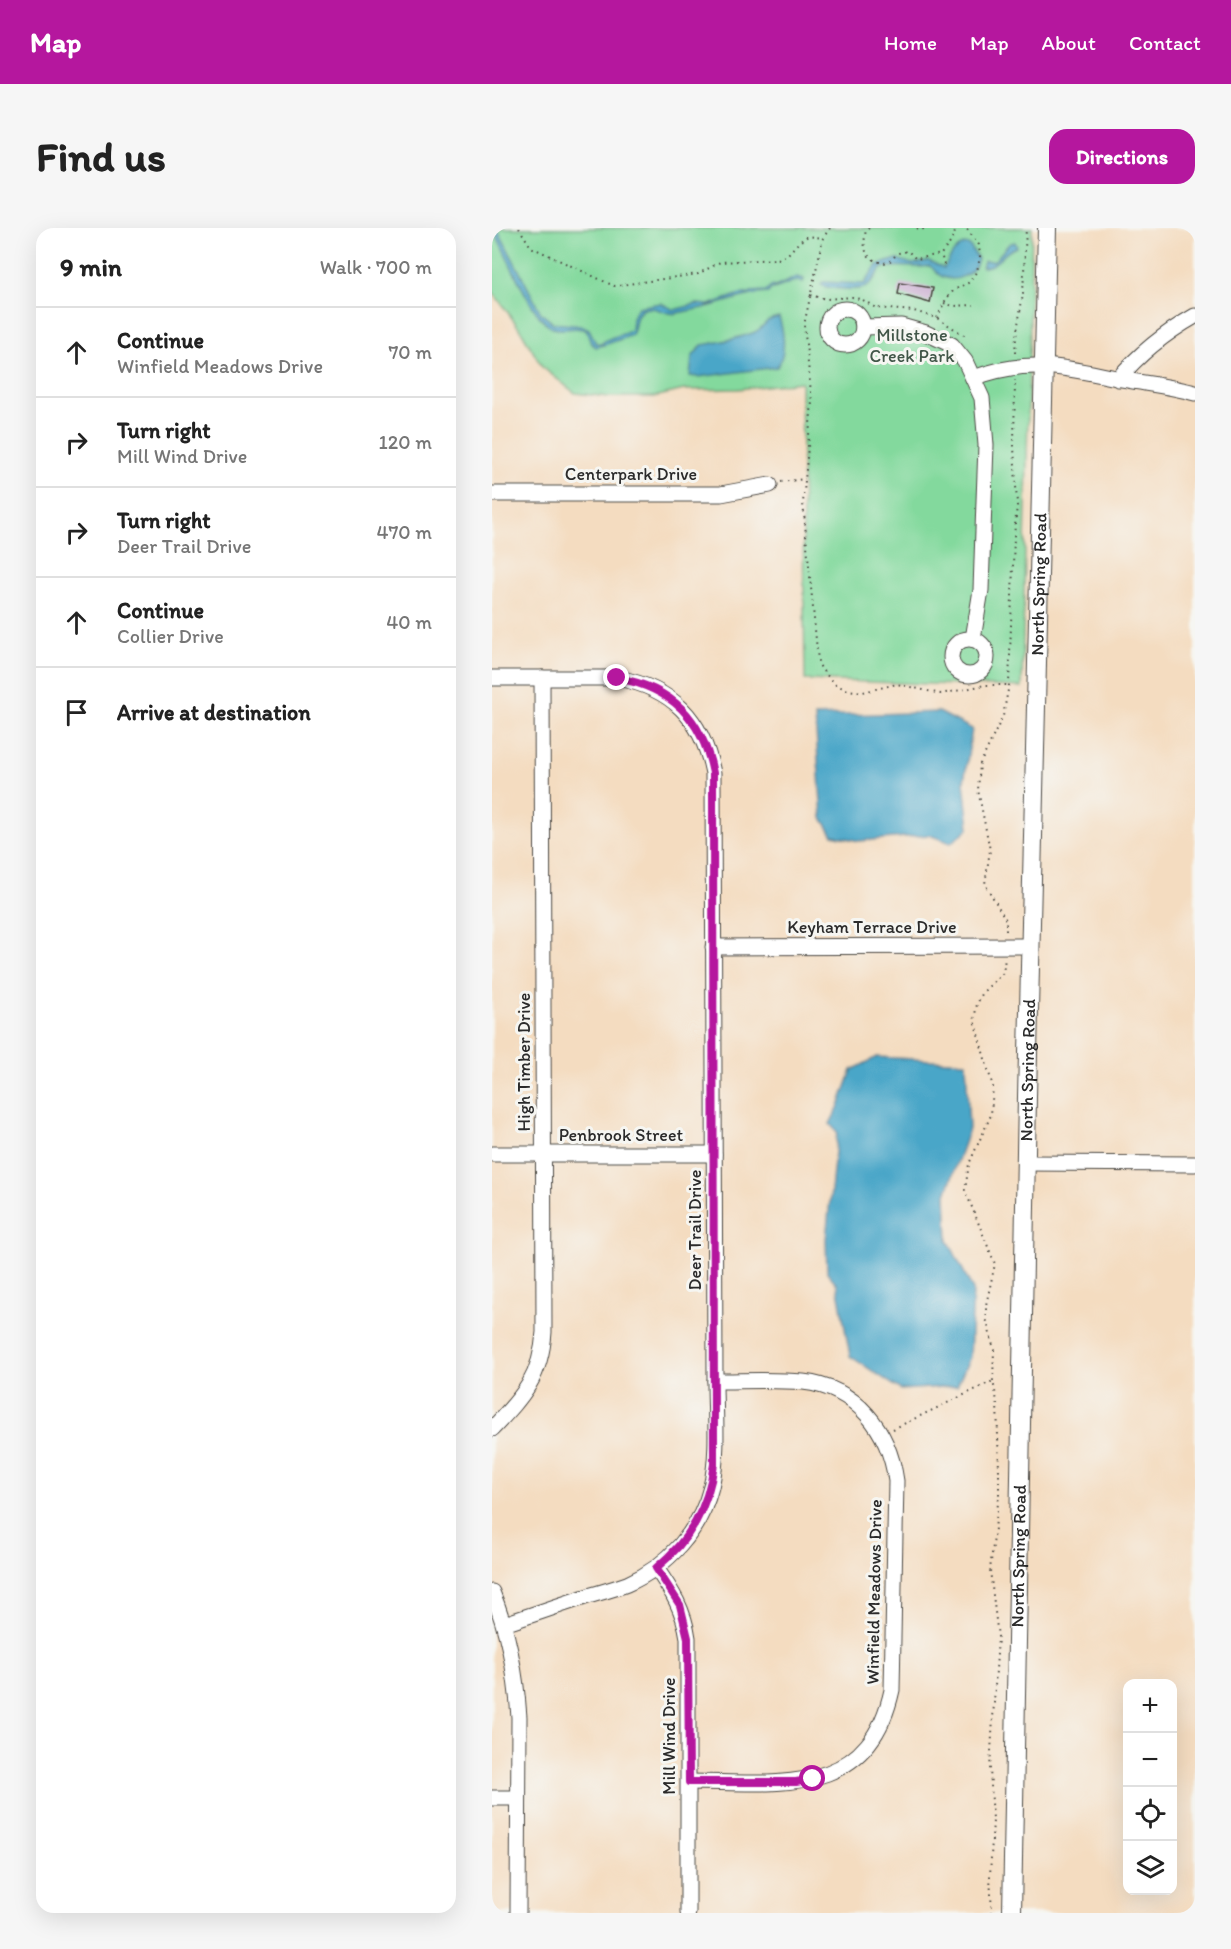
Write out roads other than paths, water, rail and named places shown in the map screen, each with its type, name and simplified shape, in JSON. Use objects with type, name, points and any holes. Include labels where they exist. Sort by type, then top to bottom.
[{"type":"main road","name":"North Spring Road","points":[[1012,1913],[1047,228]]},
{"type":"street","points":[[1119,379],[1133,361],[1195,316]]},
{"type":"street","points":[[864,327],[901,327],[926,333],[952,345],[965,361],[982,398],[986,445],[981,590],[973,639]]},
{"type":"street","points":[[973,378],[1015,366],[1044,365],[1195,393]]},
{"type":"street","name":"Centerpark Drive","points":[[492,494],[721,494],[770,485]]},
{"type":"street","name":"Deer Trail Drive","points":[[492,678],[617,678],[636,682],[668,696],[689,716],[702,735],[713,773],[715,1381],[714,1464],[711,1486],[695,1524],[678,1548],[656,1568],[625,1584],[504,1624]]},
{"type":"street","name":"High Timber Drive","points":[[492,1429],[531,1384],[543,1350],[542,678]]},
{"type":"street","name":"Keyham Terrace Drive","points":[[713,947],[1031,946]]},
{"type":"street","name":"Penbrook Street","points":[[492,1154],[714,1154]]},
{"type":"street","points":[[1026,1163],[1195,1164]]},
{"type":"street","name":"Winfield Meadows Drive","points":[[689,1782],[796,1782],[813,1779],[844,1765],[859,1754],[881,1725],[892,1690],[896,1481],[893,1463],[883,1437],[867,1414],[854,1402],[821,1385],[803,1382],[715,1381]]},
{"type":"street","name":"Mill Wind Drive","points":[[656,1568],[680,1605],[688,1638],[688,1913]]},
{"type":"street","points":[[492,1592],[513,1657],[517,1686],[519,1717],[518,1913]]},
{"type":"street","points":[[492,1798],[518,1798]]},
{"type":"water","points":[[493,228],[497,228],[541,313],[553,323],[583,326],[589,329],[596,343],[601,344],[631,330],[632,318],[638,307],[661,303],[674,310],[696,304],[709,305],[740,294],[766,291],[771,286],[775,287],[797,277],[804,279],[803,282],[795,281],[771,289],[768,293],[673,314],[647,308],[639,312],[632,335],[596,347],[591,343],[586,330],[553,328],[542,319],[526,296]]},
{"type":"water","points":[[1015,242],[1017,247],[997,262],[982,267],[984,261],[994,261],[1009,244]]},
{"type":"water","points":[[965,244],[970,246],[978,259],[969,273],[959,278],[941,276],[930,266],[895,266],[882,268],[866,287],[844,289],[821,285],[823,282],[864,284],[877,265],[897,259],[912,264],[929,261],[944,268],[955,251]]},
{"type":"water","points":[[779,317],[784,342],[777,367],[698,377],[690,376],[692,357],[702,345],[755,332],[767,321]]},
{"type":"water","points":[[939,712],[972,729],[964,782],[969,828],[951,843],[929,835],[859,841],[833,835],[822,818],[815,716]]},
{"type":"water","points":[[877,1057],[966,1062],[969,1129],[946,1194],[948,1240],[973,1290],[970,1357],[957,1386],[901,1390],[850,1356],[837,1284],[827,1272],[826,1239],[837,1132],[830,1124],[852,1070]]},
{"type":"park label","name":"Millstone Creek Park","points":[[912,345]]}]
